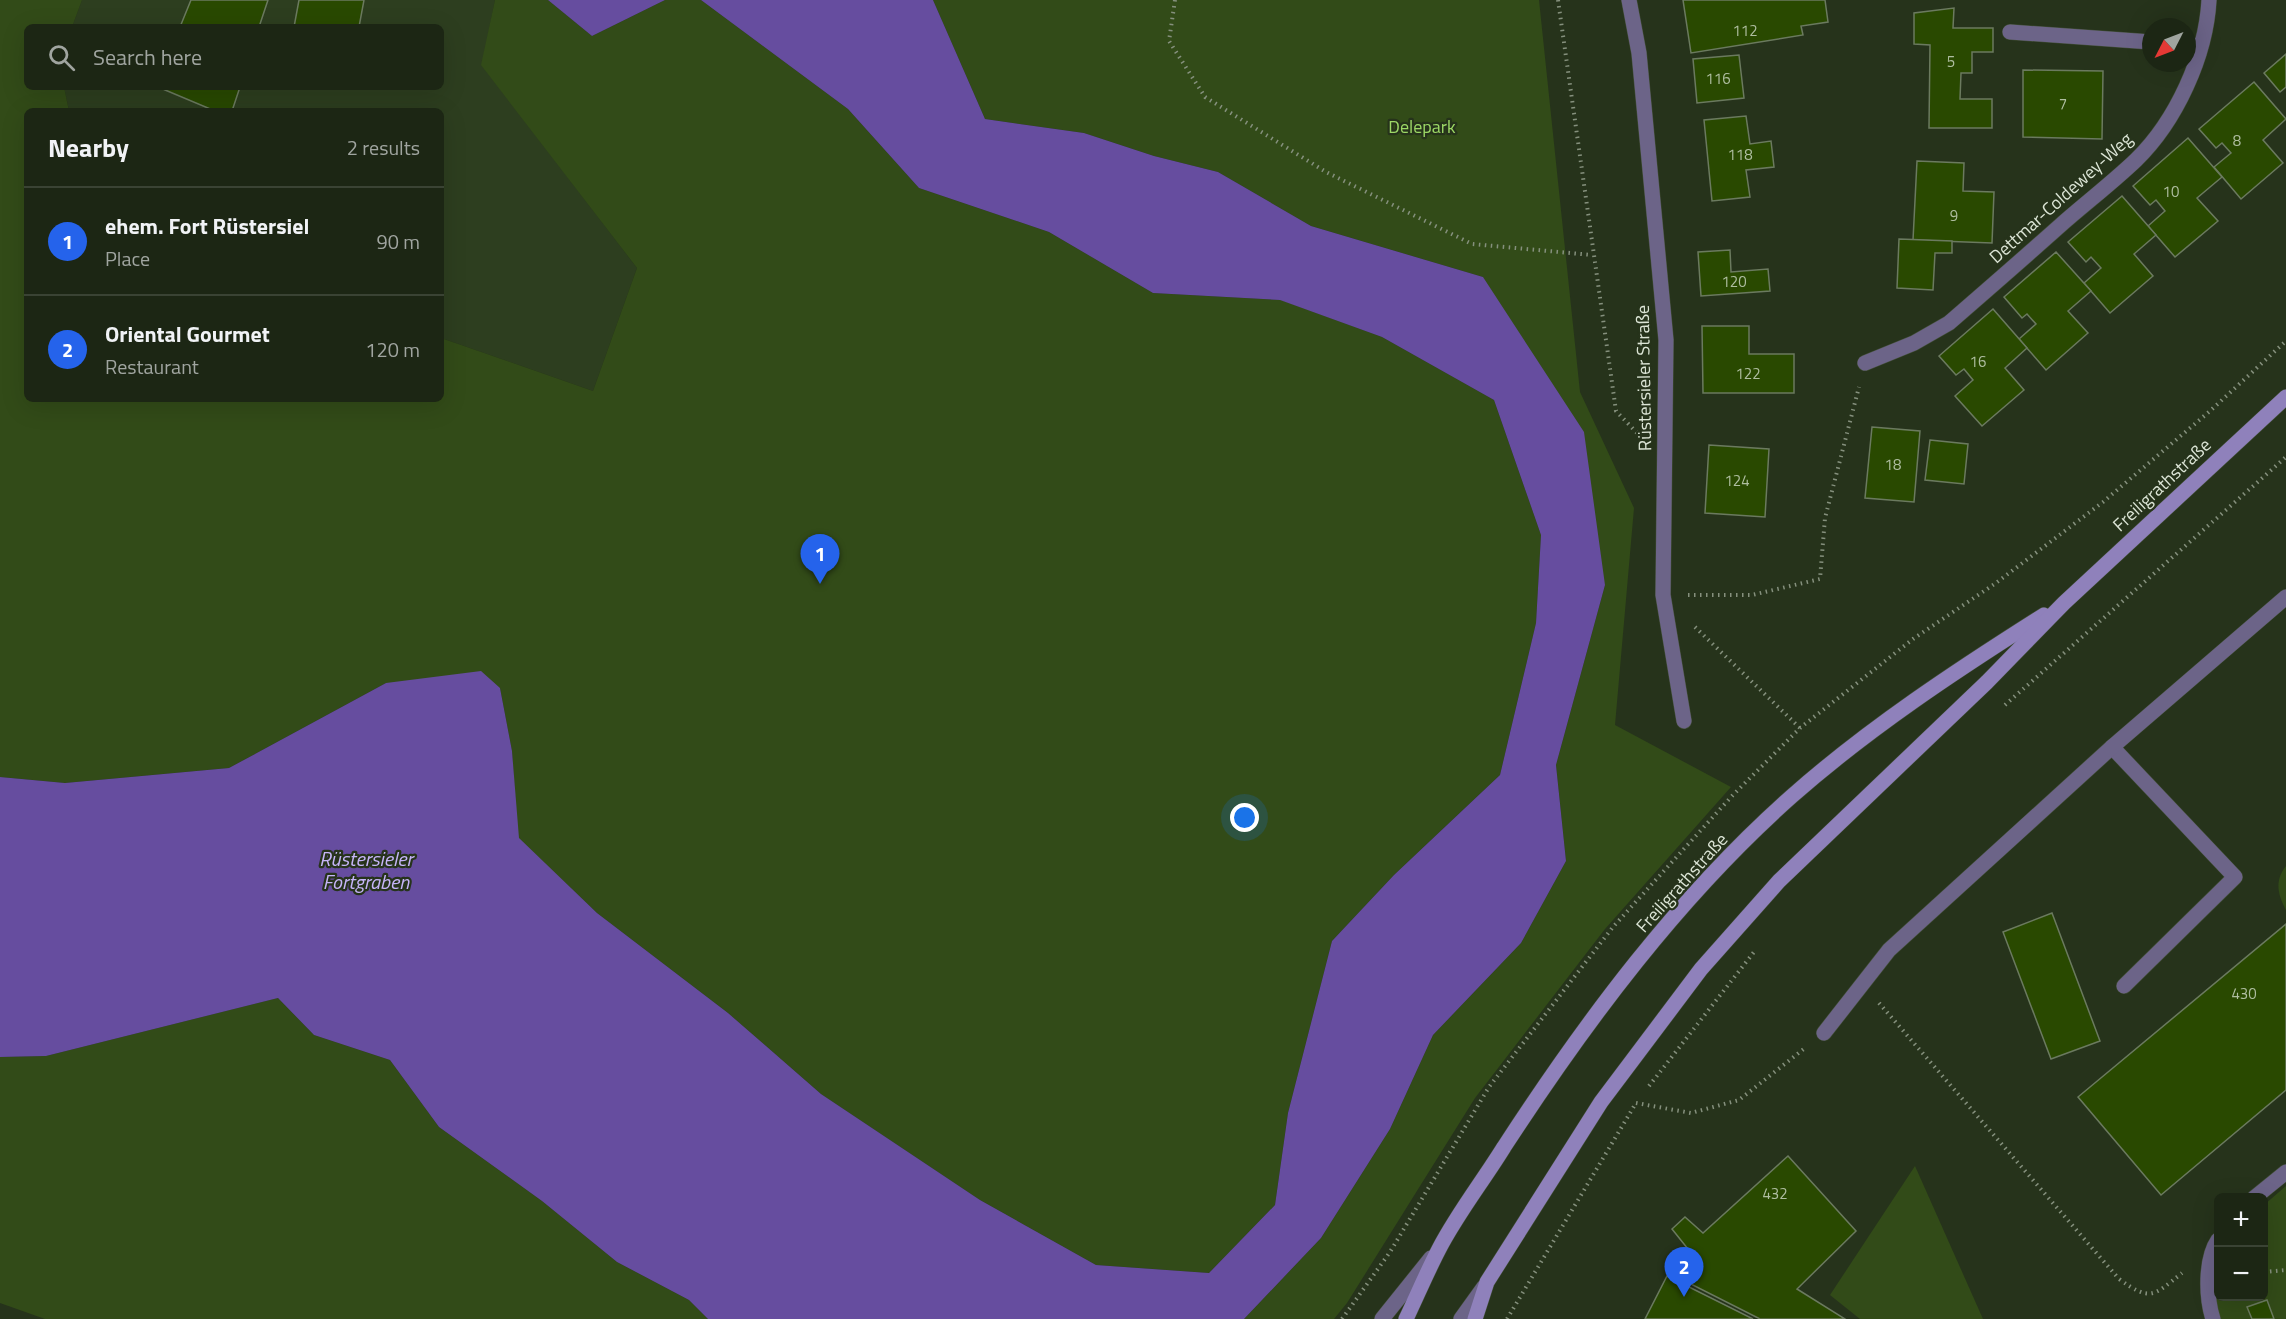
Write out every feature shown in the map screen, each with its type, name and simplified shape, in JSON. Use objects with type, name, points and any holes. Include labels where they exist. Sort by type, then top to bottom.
[{"type":"main road","name":"Freiligrathstraße","points":[[1475,1319],[1487,1282],[1601,1102],[1701,969],[1779,881],[1987,682],[2064,603],[2286,397]]},
{"type":"main road","name":"Freiligrathstraße","points":[[1406,1319],[1439,1248],[1539,1094],[1587,1027],[1709,876],[1792,796],[1836,760],[1969,663],[2064,603]]},
{"type":"street","name":"Rüstersieler Straße","points":[[1629,0],[1639,53],[1666,340],[1662,595],[1684,721]]},
{"type":"street","name":"Dettmar-Coldewey-Weg","points":[[2196,41],[2208,18],[2209,0]]},
{"type":"street","points":[[2010,32],[2142,41]]},
{"type":"street","name":"Dettmar-Coldewey-Weg","points":[[1865,363],[1914,343],[1949,323],[2137,159],[2167,121],[2185,87],[2188,72]]},
{"type":"street","points":[[1824,1033],[1889,950],[2112,747],[2286,597]]},
{"type":"street","points":[[2112,747],[2235,877],[2124,986]]},
{"type":"street","points":[[2259,1193],[2286,1172]]},
{"type":"street","points":[[2213,1319],[2208,1302],[2216,1247]]},
{"type":"street","points":[[1382,1319],[1439,1248]]},
{"type":"street","points":[[1461,1319],[1487,1282]]},
{"type":"path","points":[[1175,0],[1169,40],[1205,97],[1326,172],[1472,244],[1592,255]]},
{"type":"path","points":[[1558,0],[1592,255],[1616,411],[1664,461]]},
{"type":"path","points":[[1662,595],[1752,595],[1820,579],[1824,518],[1865,363]]},
{"type":"path","points":[[2003,706],[2286,457]]},
{"type":"path","points":[[1662,595],[1800,728]]},
{"type":"path","points":[[1506,1319],[1636,1103],[1759,946]]},
{"type":"path","points":[[1863,984],[2120,1279],[2139,1293],[2158,1292],[2214,1247]]},
{"type":"path","points":[[1636,1103],[1691,1113],[1739,1100],[1824,1033]]},
{"type":"path","points":[[2268,1272],[2286,1270]]},
{"type":"shaded area","points":[[82,0],[495,0],[482,65],[637,268],[593,391],[444,339],[444,108],[68,108],[65,90],[444,90],[444,24],[73,24]]},
{"type":"green space","points":[[0,0],[82,0],[73,24],[24,24],[24,90],[65,90],[68,108],[24,108],[24,402],[444,402],[444,339],[593,391],[637,268],[481,65],[495,0],[548,0],[592,36],[665,0],[701,0],[848,109],[919,188],[1049,232],[1153,293],[1281,300],[1382,337],[1494,400],[1541,535],[1536,623],[1500,775],[1394,875],[1332,941],[1288,1113],[1275,1205],[1209,1273],[1096,1265],[980,1200],[821,1094],[728,1013],[597,913],[518,838],[512,751],[500,688],[386,683],[229,768],[65,783],[0,777]]},
{"type":"green space","name":"Delepark","points":[[933,0],[1539,0],[1580,392],[1634,508],[1615,725],[1731,787],[1605,929],[1475,1098],[1347,1303],[1334,1319],[1244,1319],[1321,1238],[1390,1129],[1433,1035],[1521,943],[1566,861],[1556,765],[1605,585],[1483,277],[1311,226],[1218,172],[1154,156],[1084,133],[985,119]]},
{"type":"green space","points":[[2286,866],[2286,910],[2278,888],[2280,877]]},
{"type":"green space","points":[[278,998],[314,1035],[390,1060],[439,1127],[542,1201],[617,1262],[689,1300],[708,1319],[45,1319],[0,1303],[0,1057],[46,1056]]},
{"type":"green space","points":[[1915,1166],[1983,1319],[1860,1319],[1830,1295]]},
{"type":"green space","points":[[2286,1186],[2286,1319],[2219,1319],[2215,1301],[2268,1301],[2268,1202]]},
{"type":"water","points":[[548,0],[665,0],[592,36]]},
{"type":"water","name":"Rüstersieler Fortgraben","points":[[701,0],[933,0],[985,119],[1084,133],[1154,156],[1218,172],[1311,226],[1483,277],[1584,432],[1605,585],[1556,765],[1566,861],[1521,943],[1433,1035],[1390,1129],[1321,1238],[1244,1319],[708,1319],[689,1300],[617,1262],[542,1201],[439,1127],[390,1060],[314,1035],[278,998],[46,1056],[0,1057],[0,777],[65,783],[229,768],[386,683],[481,671],[500,688],[512,751],[519,838],[597,913],[728,1013],[821,1094],[980,1200],[1096,1265],[1209,1273],[1275,1205],[1288,1113],[1332,941],[1394,875],[1500,775],[1536,623],[1541,535],[1494,400],[1382,337],[1280,300],[1153,293],[1049,232],[919,188],[848,109]]},
{"type":"building","points":[[191,0],[268,0],[260,24],[181,24]]},
{"type":"building","points":[[299,0],[364,0],[360,24],[295,24]]},
{"type":"building","points":[[1683,0],[1825,0],[1828,22],[1801,26],[1803,35],[1691,53]]},
{"type":"building","points":[[1954,8],[1953,28],[1993,28],[1993,52],[1972,52],[1972,73],[1961,73],[1960,99],[1992,99],[1992,128],[1929,128],[1930,45],[1914,44],[1914,13]]},
{"type":"building","points":[[2286,54],[2286,87],[2280,92],[2264,73]]},
{"type":"building","points":[[1739,55],[1744,98],[1697,103],[1693,59]]},
{"type":"building","points":[[2023,70],[2103,71],[2102,139],[2023,137]]},
{"type":"building","points":[[2254,82],[2286,119],[2263,140],[2283,163],[2241,199],[2214,167],[2231,153],[2222,143],[2216,148],[2199,129]]},
{"type":"building","points":[[165,90],[239,90],[233,108],[208,108]]},
{"type":"building","points":[[1746,116],[1750,144],[1771,141],[1774,167],[1746,170],[1750,197],[1712,201],[1704,120]]},
{"type":"building","points":[[2188,138],[2222,177],[2197,198],[2218,221],[2175,257],[2148,226],[2165,211],[2156,200],[2150,205],[2133,186]]},
{"type":"building","points":[[1917,161],[1964,163],[1963,191],[1994,192],[1992,243],[1913,240]]},
{"type":"building","points":[[2122,196],[2156,235],[2134,254],[2153,276],[2110,313],[2084,283],[2101,268],[2091,257],[2086,262],[2068,242]]},
{"type":"building","points":[[1899,239],[1952,241],[1952,253],[1935,253],[1933,290],[1897,288]]},
{"type":"building","points":[[1730,250],[1731,272],[1768,269],[1770,291],[1701,296],[1698,252]]},
{"type":"building","points":[[2056,252],[2091,291],[2068,311],[2088,333],[2046,370],[2019,339],[2036,324],[2027,314],[2022,318],[2004,297]]},
{"type":"building","points":[[1993,309],[2027,348],[2005,368],[2024,390],[1982,426],[1955,396],[1973,380],[1964,369],[1956,375],[1939,356]]},
{"type":"building","points":[[1702,326],[1749,326],[1749,354],[1794,354],[1794,393],[1703,393]]},
{"type":"building","points":[[1872,427],[1920,431],[1914,502],[1865,498]]},
{"type":"building","points":[[1930,440],[1968,444],[1964,484],[1925,480]]},
{"type":"building","points":[[1709,445],[1769,449],[1765,517],[1705,513]]},
{"type":"building","points":[[2052,913],[2100,1041],[2051,1059],[2003,932]]},
{"type":"building","points":[[2286,924],[2286,1090],[2161,1195],[2078,1097]]},
{"type":"building","points":[[1788,1156],[1856,1231],[1797,1289],[1845,1319],[1760,1319],[1669,1273],[1688,1249],[1672,1229],[1685,1217],[1703,1233]]},
{"type":"building","points":[[1667,1276],[1753,1319],[1645,1319]]},
{"type":"building","points":[[2267,1301],[2274,1319],[2252,1319],[2247,1307]]},
{"type":"place","name":"ehem. Fort Rüstersiel","points":[[820,584]]},
{"type":"place","name":"Oriental Gourmet","points":[[1684,1297]]}]
